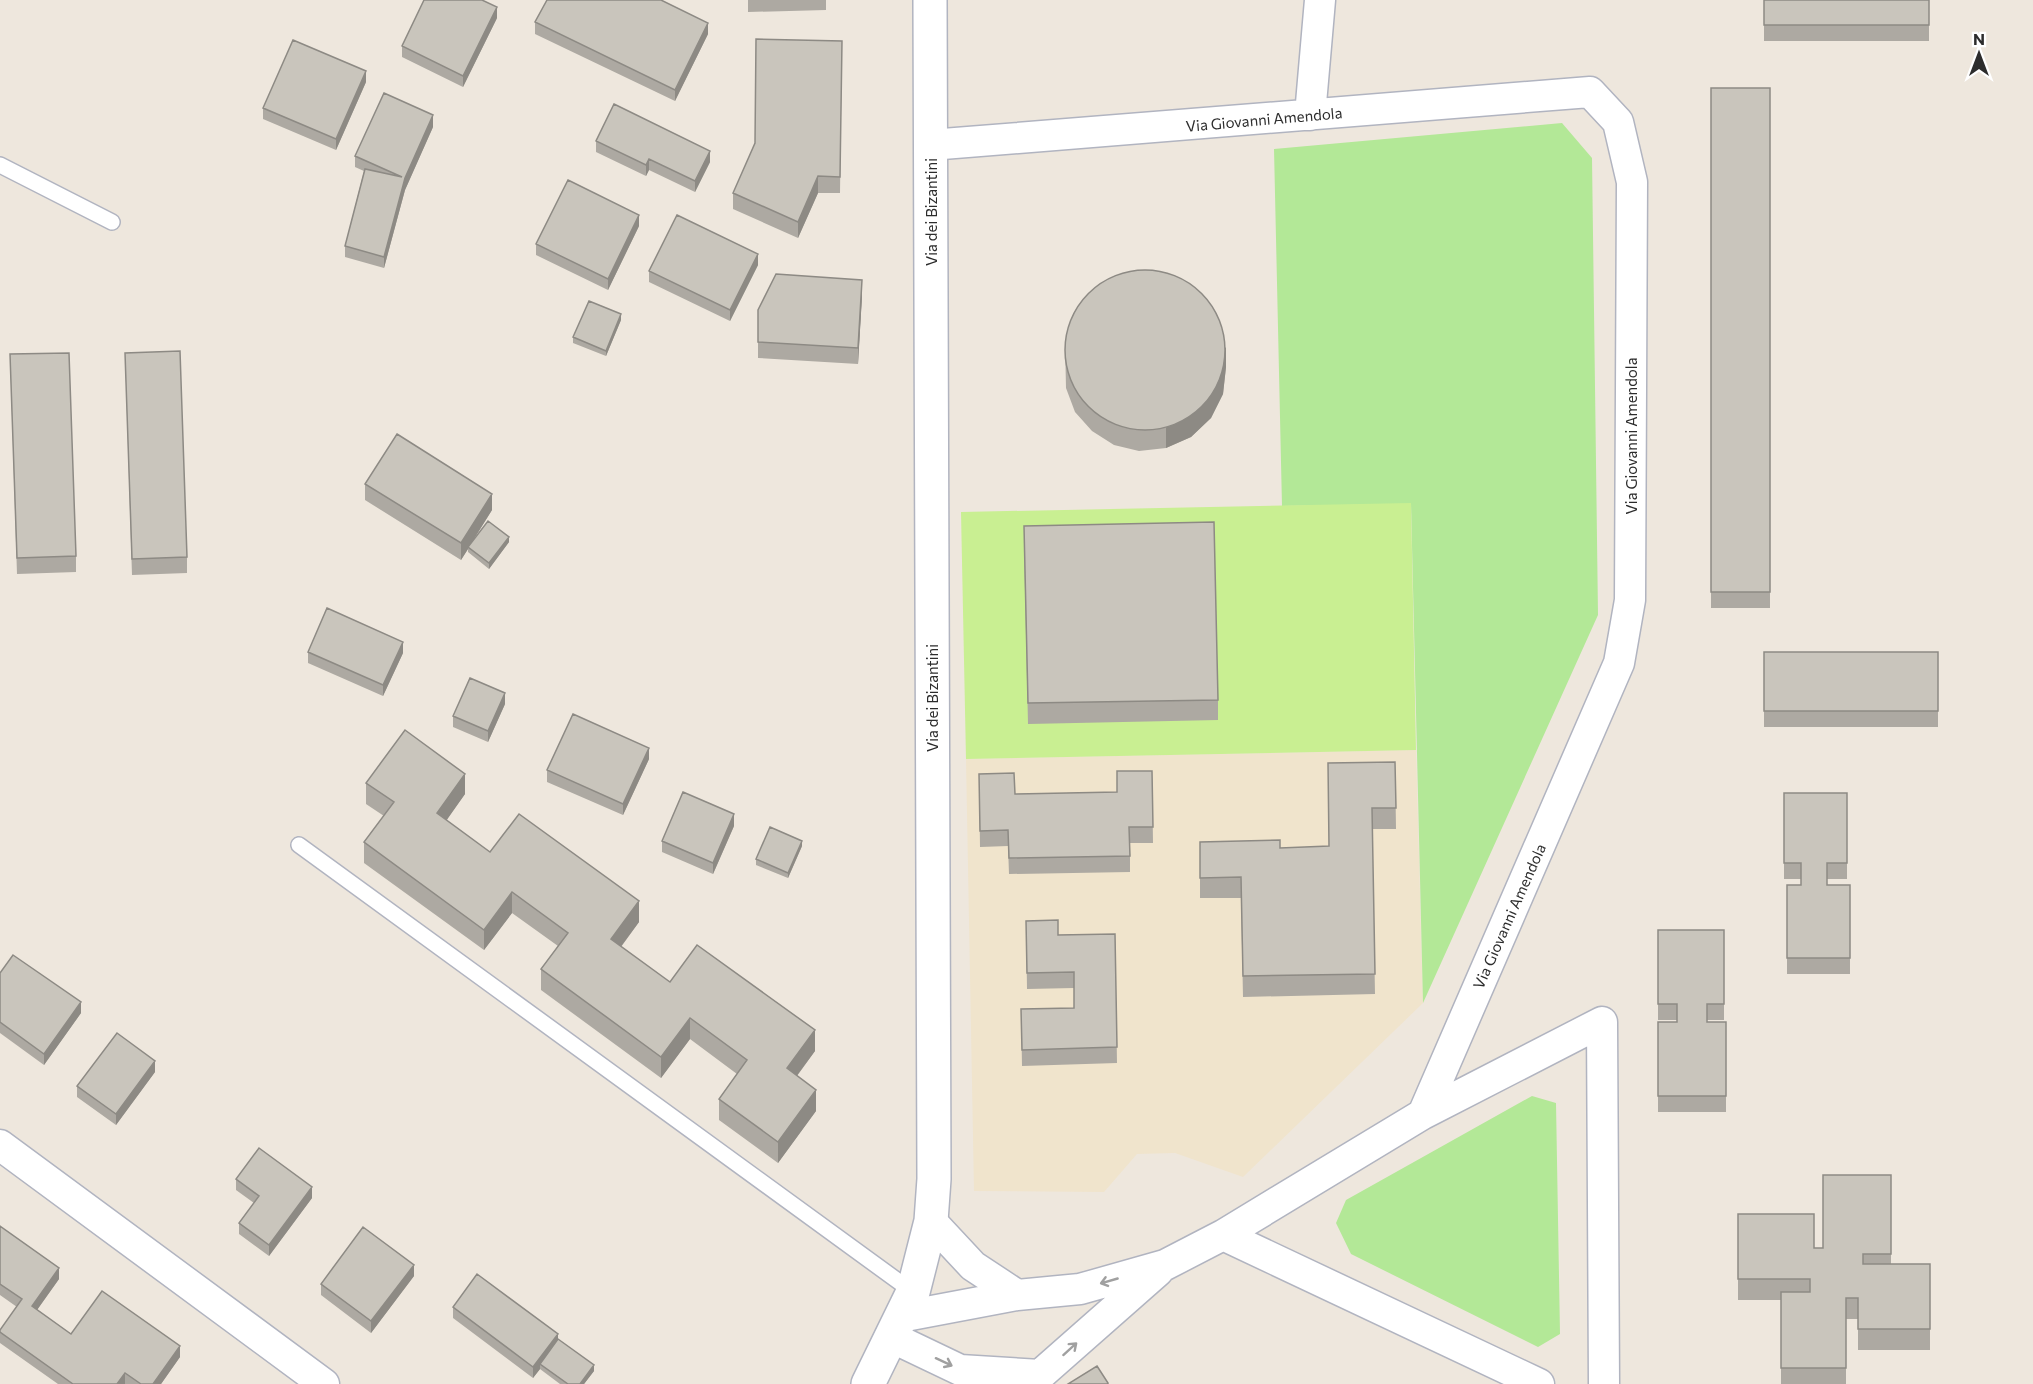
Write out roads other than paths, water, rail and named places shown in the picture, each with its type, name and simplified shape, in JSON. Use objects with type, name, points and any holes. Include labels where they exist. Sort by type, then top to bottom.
[{"type":"street","name":"Via dei Bizantini","points":[[868,1384],[901,1315],[931,1221],[934,1155],[930,0]]},
{"type":"street","points":[[1310,115],[1320,0]]},
{"type":"street","name":"Via Giovanni Amendola","points":[[930,146],[1590,92],[1618,122],[1632,182],[1630,600],[1619,663],[1423,1114]]},
{"type":"street","points":[[901,1315],[1017,1295],[1080,1289],[1165,1265],[1223,1235],[1423,1114],[1602,1022],[1604,1384]]},
{"type":"street","points":[[0,1145],[324,1384]]},
{"type":"street","points":[[931,1221],[973,1266],[1017,1295]]},
{"type":"street","points":[[1223,1235],[1539,1384]]},
{"type":"street","points":[[901,1315],[960,1370],[1032,1380],[1165,1265]]},
{"type":"lane","points":[[0,165],[112,222]]},
{"type":"lane","points":[[299,845],[901,1315]]}]
